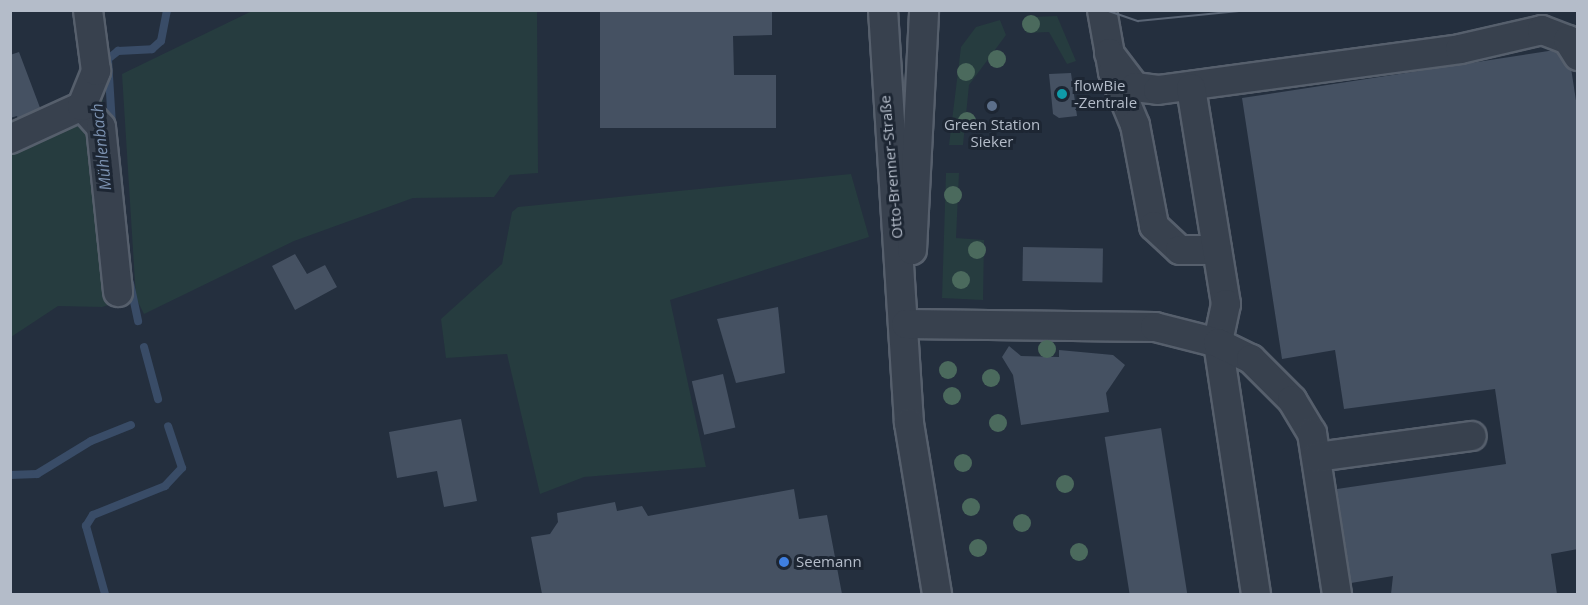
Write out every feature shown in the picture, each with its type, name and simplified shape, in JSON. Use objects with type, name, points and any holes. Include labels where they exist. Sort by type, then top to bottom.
[{"type":"street","points":[[10,140],[82,106],[96,70],[88,10]]},
{"type":"street","name":"Otto-Brenner-Straße","points":[[883,10],[889,152],[906,324],[910,442],[937,594]]},
{"type":"street","name":"Otto-Brenner-Straße","points":[[906,324],[924,10]]},
{"type":"street","points":[[1102,10],[1109,53],[1135,125],[1154,226],[1180,250],[1217,250]]},
{"type":"street","points":[[1109,53],[1135,87],[1191,88],[1460,49],[1542,31],[1568,40],[1578,56]]},
{"type":"street","points":[[1191,88],[1226,307],[1218,343],[1256,594]]},
{"type":"street","points":[[82,106],[101,127],[118,292]]},
{"type":"street","points":[[906,324],[1151,326],[1218,343],[1251,359],[1292,400],[1306,419],[1317,458],[1337,594]]},
{"type":"street","points":[[1317,458],[1472,436]]},
{"type":"green space","points":[[254,10],[537,11],[538,173],[510,175],[494,197],[413,198],[294,241],[144,314],[136,298],[122,74]]},
{"type":"green space","points":[[1057,16],[1076,61],[1067,64],[1049,32],[1026,33],[1030,17]]},
{"type":"green space","points":[[1000,20],[1006,35],[969,85],[963,145],[949,145],[961,47],[976,27]]},
{"type":"green space","points":[[101,85],[125,300],[102,307],[58,306],[11,337],[11,132]]},
{"type":"green space","points":[[946,173],[959,173],[956,238],[984,240],[983,300],[942,298]]},
{"type":"green space","points":[[851,174],[869,237],[670,300],[706,467],[584,477],[540,494],[507,354],[446,358],[441,319],[502,264],[512,212],[518,207]]},
{"type":"building","points":[[600,10],[772,10],[772,35],[733,36],[734,75],[776,75],[776,128],[600,128]]},
{"type":"building","points":[[1568,48],[1578,114],[1578,549],[1551,554],[1557,594],[1391,594],[1393,576],[1351,583],[1337,489],[1506,464],[1495,389],[1344,409],[1335,350],[1282,359],[1242,98]]},
{"type":"building","points":[[19,52],[42,113],[19,122],[17,116],[10,118],[10,55]]},
{"type":"building","name":"flowBie -Zentrale","points":[[1071,73],[1077,116],[1059,118],[1053,114],[1049,74]]},
{"type":"building","points":[[1023,247],[1103,248],[1102,282],[1022,281]]},
{"type":"building","points":[[295,254],[307,274],[325,265],[337,287],[295,310],[272,266]]},
{"type":"building","points":[[778,307],[785,373],[736,383],[717,319]]},
{"type":"building","points":[[1009,346],[1021,356],[1059,357],[1059,350],[1113,355],[1125,365],[1106,393],[1109,412],[1021,425],[1013,375],[1002,357]]},
{"type":"building","points":[[723,374],[735,428],[704,435],[692,381]]},
{"type":"building","points":[[461,419],[477,501],[444,507],[437,471],[397,478],[389,432]]},
{"type":"building","points":[[1161,428],[1187,594],[1130,594],[1105,437]]},
{"type":"building","points":[[794,489],[799,519],[827,515],[842,594],[542,594],[531,537],[550,534],[558,522],[557,513],[615,502],[617,511],[642,506],[648,516]]},
{"type":"waterway","name":"Mühlenbach","points":[[112,125],[108,59],[118,51],[152,49],[161,41],[167,10]]},
{"type":"waterway","name":"Mühlenbach","points":[[130,283],[138,321]]},
{"type":"waterway","name":"Mühlenbach","points":[[144,347],[158,399]]},
{"type":"waterway","name":"Mühlenbach","points":[[10,475],[37,474],[91,441],[131,425]]},
{"type":"waterway","name":"Mühlenbach","points":[[105,594],[86,526],[93,515],[165,486],[182,468],[168,426]]},
{"type":"tram line","points":[[1106,10],[1138,21],[1251,10]]},
{"type":"place","name":"flowBie -Zentrale","points":[[1062,94]]},
{"type":"place","name":"Green Station Sieker","points":[[992,106]]},
{"type":"place","name":"Seemann","points":[[784,562]]}]
